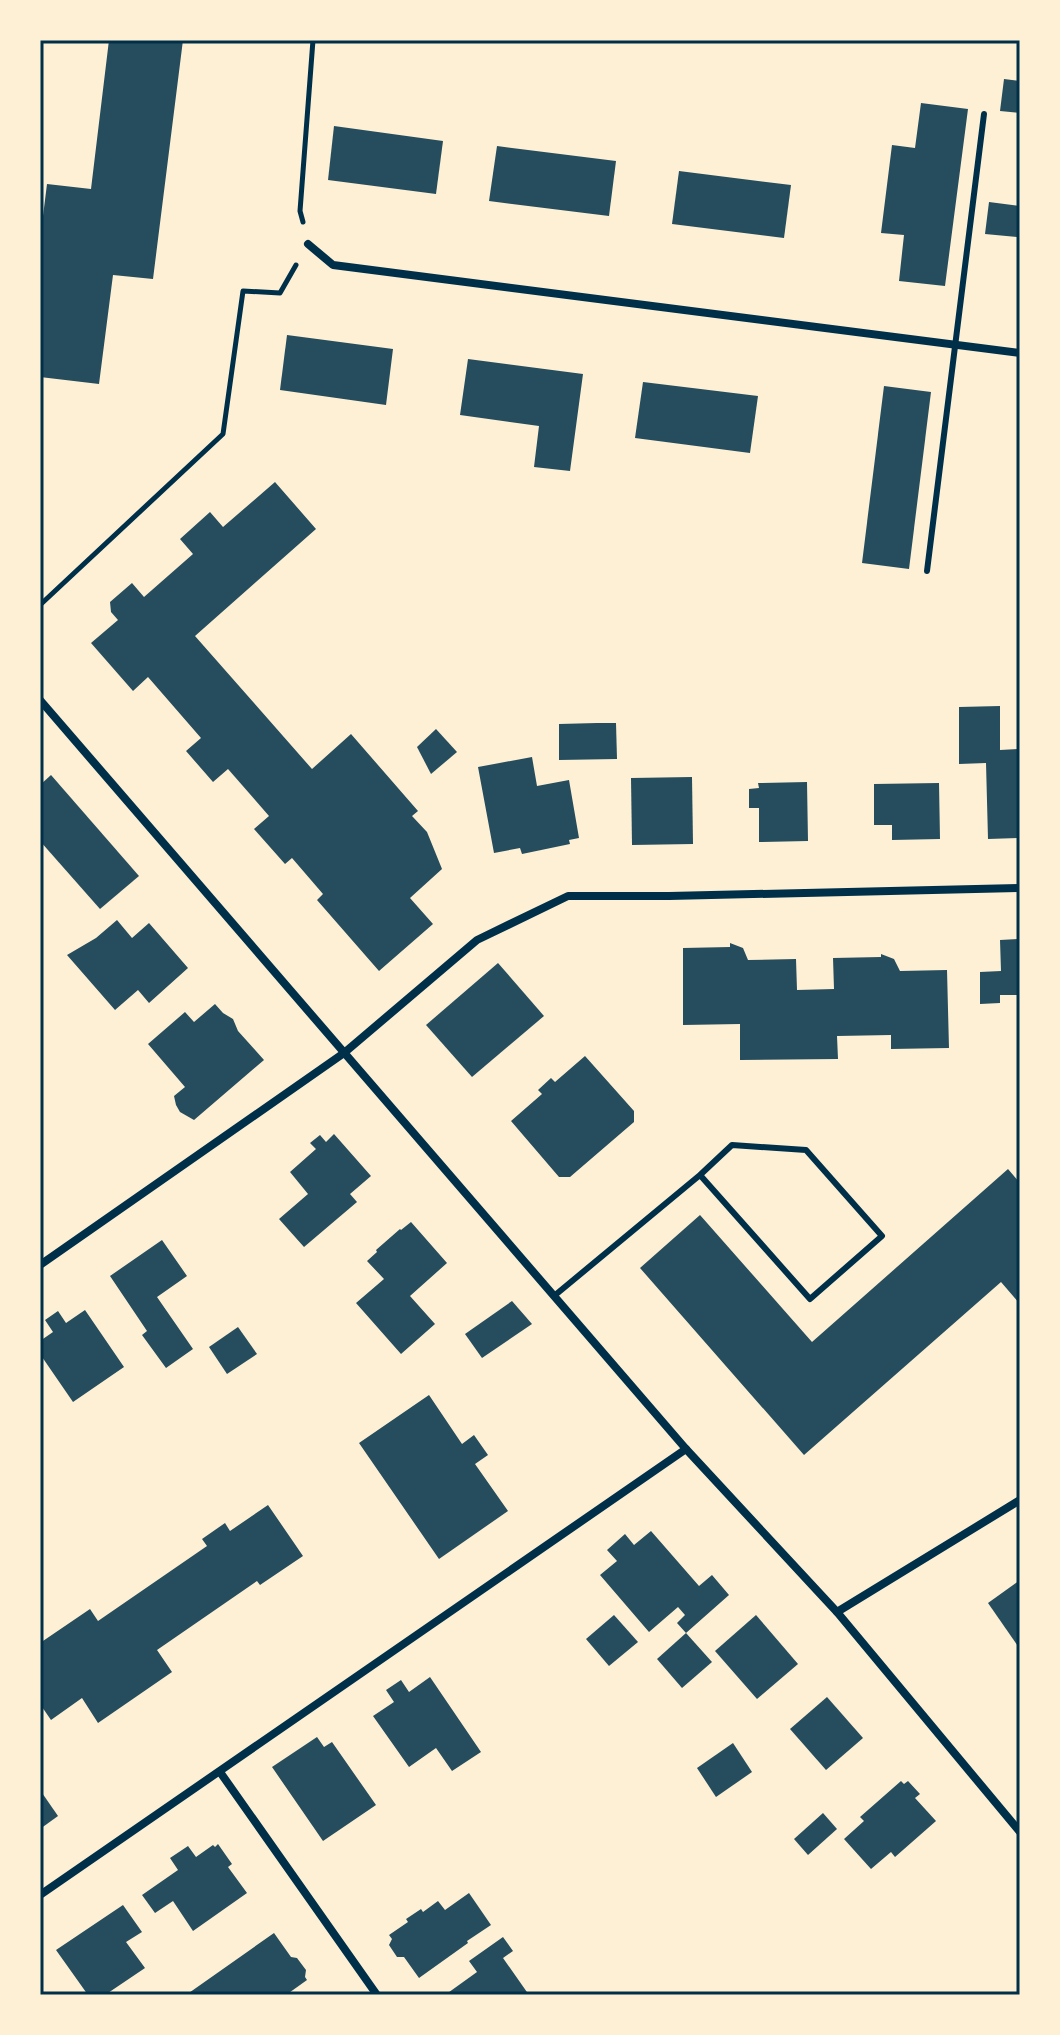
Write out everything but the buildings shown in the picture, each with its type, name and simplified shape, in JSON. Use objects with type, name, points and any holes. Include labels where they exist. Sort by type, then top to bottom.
[{"type":"street","points":[[308,244],[333,265],[1020,353]]},
{"type":"street","points":[[40,700],[686,1449],[837,1612],[1020,1832]]},
{"type":"street","points":[[40,1265],[344,1053],[477,940],[568,896],[1020,888]]},
{"type":"street","points":[[40,1895],[686,1449]]},
{"type":"street","points":[[837,1612],[1020,1500]]},
{"type":"street","points":[[220,1772],[377,1995]]},
{"type":"lane","points":[[927,571],[984,114]]},
{"type":"lane","points":[[554,1296],[732,1145],[806,1150],[882,1236],[810,1299],[700,1175]]},
{"type":"path","points":[[40,605],[223,434],[243,291],[280,293],[308,244],[300,211],[313,40]]}]
